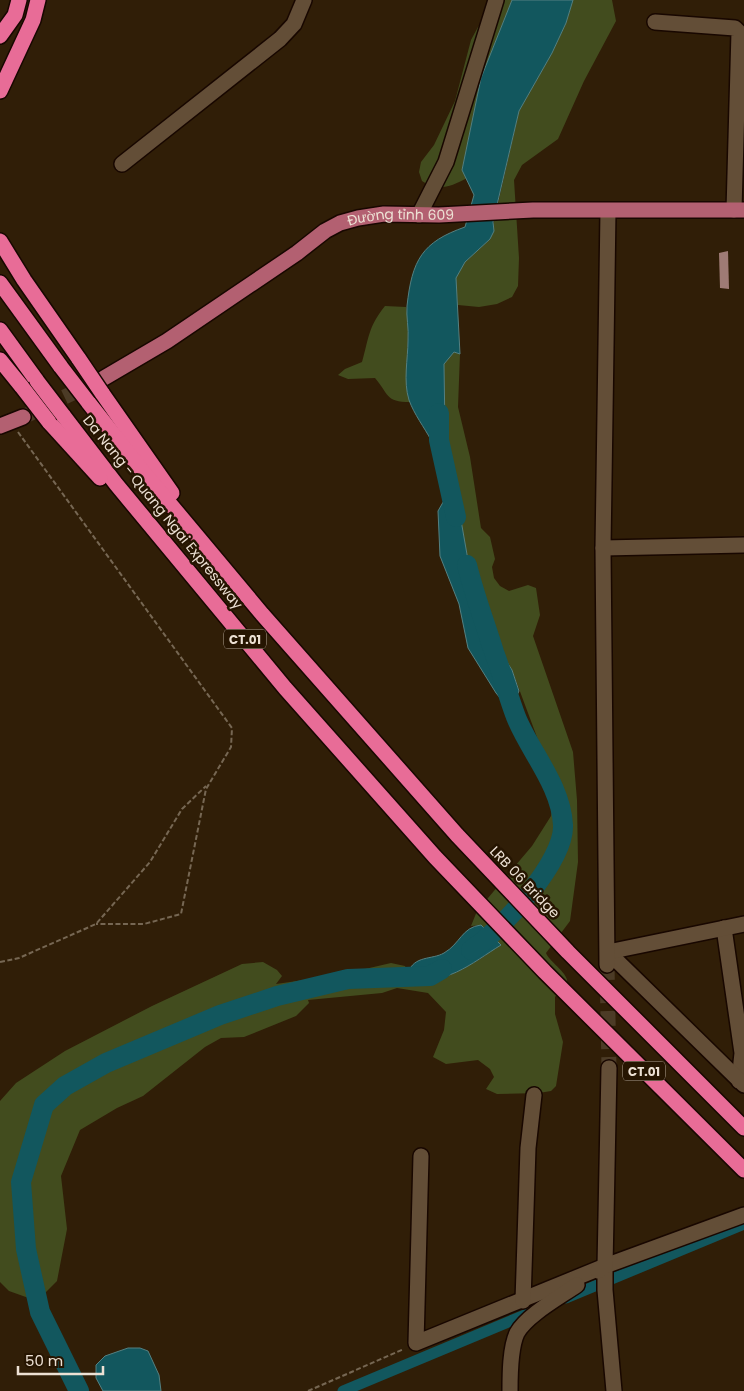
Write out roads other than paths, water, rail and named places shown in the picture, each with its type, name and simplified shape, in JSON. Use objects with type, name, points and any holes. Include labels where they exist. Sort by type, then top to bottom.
[{"type":"highway","points":[[0,36],[15,15],[19,0]]},
{"type":"highway","points":[[0,91],[33,20],[38,0]]},
{"type":"highway","points":[[0,240],[24,280],[150,464],[262,614]]},
{"type":"highway","name":"Da Nang - Quang Ngai Expressway","points":[[0,283],[61,367],[140,468],[262,614],[457,835]]},
{"type":"highway","name":"Da Nang - Quang Ngai Expressway","points":[[0,330],[116,484],[286,688],[435,857],[545,972],[744,1170]]},
{"type":"highway","points":[[0,360],[49,422],[241,634]]},
{"type":"highway","name":"LRB 06 Bridge","points":[[457,835],[568,952],[744,1128]]},
{"type":"main road","name":"Đường tỉnh 609","points":[[104,378],[167,340],[297,253],[332,227],[358,218],[384,214],[439,215],[533,210],[739,210]]},
{"type":"street","points":[[122,164],[280,39],[294,24],[304,0]]},
{"type":"street","points":[[419,215],[446,162],[496,0]]},
{"type":"street","points":[[655,22],[738,30],[740,35],[741,87],[739,210]]},
{"type":"street","points":[[608,211],[603,548],[607,958],[742,1083]]},
{"type":"street","points":[[603,548],[744,545]]},
{"type":"street","points":[[607,958],[744,924]]},
{"type":"street","points":[[724,928],[742,1053],[742,1083]]},
{"type":"street","points":[[608,1068],[605,1290],[614,1391]]},
{"type":"street","points":[[523,1301],[528,1148],[534,1095]]},
{"type":"street","points":[[421,1156],[416,1343],[744,1215]]},
{"type":"street","points":[[510,1391],[510,1377],[517,1334],[526,1322],[561,1296],[605,1269]]},
{"type":"water","points":[[512,0],[573,0],[566,23],[552,53],[519,111],[493,222],[494,231],[490,239],[465,262],[456,278],[460,354],[454,352],[444,364],[445,433],[439,440],[431,440],[407,393],[407,310],[409,290],[416,265],[429,246],[438,239],[465,227],[474,195],[462,170],[481,78]]},
{"type":"water","points":[[455,486],[478,617],[512,670],[519,691],[512,706],[505,704],[496,693],[468,648],[459,604],[440,556],[438,511],[450,490]]},
{"type":"water","points":[[481,925],[501,945],[468,966],[445,977],[433,979],[420,978],[408,973],[414,963],[444,953],[465,932]]},
{"type":"water","points":[[128,1348],[140,1348],[148,1351],[159,1375],[161,1391],[103,1391],[96,1378],[96,1365],[105,1356]]},
{"type":"waterway","points":[[439,413],[439,440],[456,517]]},
{"type":"waterway","points":[[467,565],[516,717],[551,782],[561,810],[563,825],[561,840],[554,857],[543,875],[514,912],[484,941],[471,950]]},
{"type":"waterway","points":[[79,1391],[40,1312],[26,1249],[21,1182],[44,1105],[65,1086],[106,1063],[220,1015],[277,996],[348,979],[430,976],[442,969]]},
{"type":"waterway","points":[[566,1298],[744,1224]]},
{"type":"waterway","points":[[343,1391],[532,1312]]},
{"type":"tunnel","points":[[23,417],[104,378]]},
{"type":"tunnel","points":[[607,965],[609,1068]]}]
